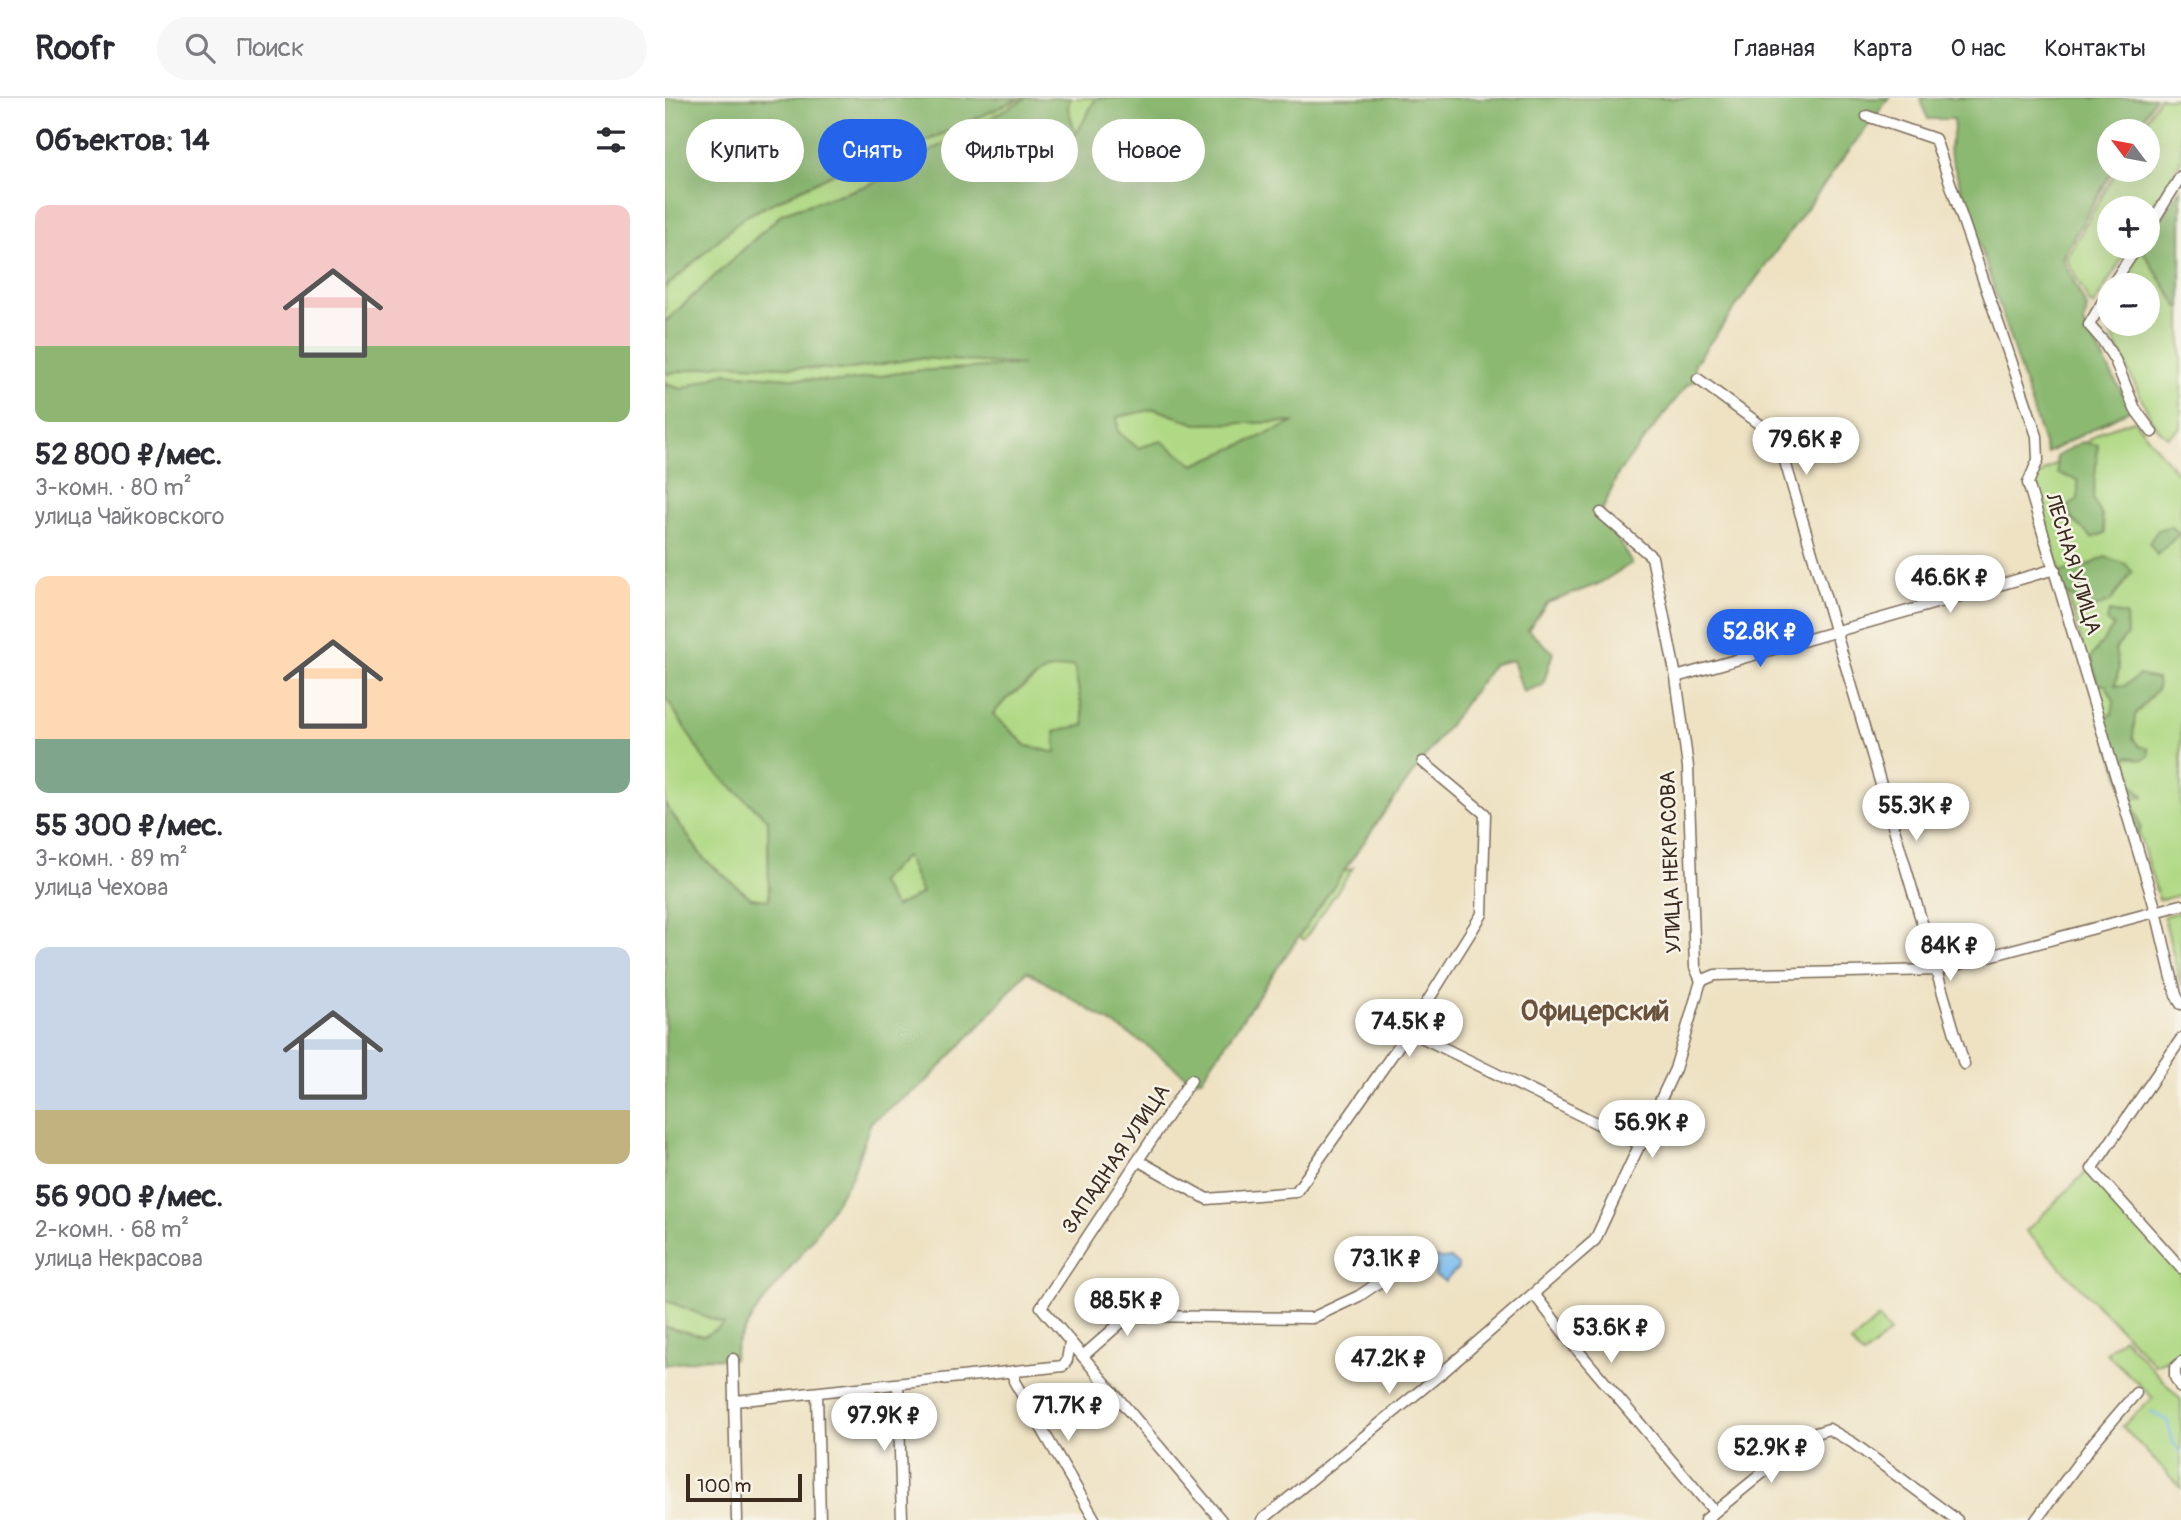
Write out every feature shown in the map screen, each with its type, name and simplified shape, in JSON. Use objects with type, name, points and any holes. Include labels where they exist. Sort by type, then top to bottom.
[{"type":"street","name":"ЛЕСНАЯ УЛИЦА","points":[[1867,116],[1935,139],[2037,436],[2038,460],[2028,483],[2156,911],[2178,999]]},
{"type":"street","points":[[2160,210],[2181,176]]},
{"type":"street","points":[[2097,311],[2089,325],[2097,334]]},
{"type":"street","points":[[2099,336],[2115,360],[2135,409],[2152,432]]},
{"type":"street","points":[[1698,379],[1778,438],[1964,1064]]},
{"type":"street","name":"УЛИЦА НЕКРАСОВА","points":[[1262,1520],[1432,1381],[1595,1240],[1675,1069],[1701,981],[1695,967],[1688,767],[1676,677],[1652,557],[1601,513]]},
{"type":"street","points":[[1676,677],[2055,569]]},
{"type":"street","points":[[1139,1161],[1207,1199],[1296,1192],[1409,1031],[1482,915],[1485,814],[1423,762]]},
{"type":"street","points":[[1701,981],[1715,975],[1937,970],[2181,905]]},
{"type":"street","points":[[1409,1031],[1595,1124],[1617,1130],[1641,1145]]},
{"type":"street","points":[[2181,1039],[2092,1169],[2181,1268]]},
{"type":"street","name":"ЗАПАДНАЯ УЛИЦА","points":[[1191,1080],[1041,1307],[1221,1520]]},
{"type":"street","points":[[1083,1356],[1125,1320],[1137,1316],[1312,1318],[1359,1296],[1397,1270]]},
{"type":"street","points":[[1534,1294],[1574,1346],[1714,1511]]},
{"type":"street","points":[[736,1401],[1063,1366],[1070,1343]]},
{"type":"street","points":[[733,1359],[737,1520]]},
{"type":"street","points":[[2178,1365],[2175,1377],[2181,1388]]},
{"type":"street","points":[[1014,1373],[1014,1381],[1095,1520]]},
{"type":"street","points":[[898,1384],[902,1520]]},
{"type":"street","points":[[2036,1520],[2094,1442],[2136,1393]]},
{"type":"street","points":[[817,1394],[820,1520]]},
{"type":"street","points":[[1705,1520],[1809,1435],[1829,1429],[1957,1520]]},
{"type":"green space","points":[[665,98],[1020,98],[975,119],[941,119],[941,135],[927,141],[927,119],[818,119],[818,181],[744,217],[665,288]]},
{"type":"green space","points":[[1020,98],[1026,98],[988,119],[975,119]]},
{"type":"green space","points":[[1026,98],[1070,98],[1068,108],[1071,119],[988,119]]},
{"type":"green space","points":[[1070,98],[1096,98],[1078,132],[1078,119],[1071,119],[1067,108]]},
{"type":"green space","points":[[1096,98],[1889,98],[1694,365],[1698,379],[1688,384],[1619,472],[1601,513],[1632,563],[1598,584],[1547,603],[1528,630],[1553,652],[1543,685],[1523,692],[1513,660],[1494,664],[1386,810],[1201,1079],[1191,1080],[1145,1044],[1027,971],[924,1084],[871,1122],[851,1178],[811,1241],[754,1314],[737,1343],[733,1359],[706,1358],[665,1365],[665,1327],[704,1336],[724,1324],[665,1300],[665,804],[704,859],[751,898],[769,900],[768,820],[707,764],[665,696],[665,384],[682,389],[724,373],[841,382],[913,371],[1023,365],[919,358],[845,370],[724,364],[665,374],[665,322],[783,213],[876,182],[927,182],[927,153],[941,145],[941,182],[1078,182],[1078,131]],"holes":[[[1155,409],[1197,424],[1295,422],[1194,465],[1161,441],[1138,448],[1118,432],[1117,417]],[[1074,666],[1085,725],[1055,731],[1056,753],[1027,746],[993,714],[1006,699],[1047,670]],[[906,856],[922,893],[895,907],[879,882]]]},
{"type":"green space","points":[[1920,98],[2155,98],[2143,119],[2097,119],[2097,182],[2106,182],[2062,258],[2087,308],[2084,324],[2131,409],[2047,453],[1949,150],[1954,130],[1953,119],[1928,119]]},
{"type":"green space","points":[[2159,98],[2181,98],[2181,161],[2160,196],[2102,196],[2110,182],[2160,182],[2160,119],[2147,119]]},
{"type":"green space","points":[[941,135],[941,145],[927,153],[927,141]]},
{"type":"green space","points":[[818,181],[876,182],[783,213],[665,322],[665,288],[744,217]]},
{"type":"green space","points":[[2181,188],[2181,311],[2160,278],[2160,273],[2157,273],[2148,259],[2160,259],[2160,221]]},
{"type":"green space","points":[[2097,205],[2097,259],[2122,259],[2113,273],[2097,273],[2097,300],[2094,305],[2090,304],[2066,258]]},
{"type":"green space","points":[[2133,259],[2148,259],[2157,273],[2123,273]]},
{"type":"green space","points":[[2160,278],[2181,311],[2181,428],[2167,437],[2154,425],[2112,336],[2160,336]]},
{"type":"green space","points":[[919,358],[1032,365],[913,371],[841,382],[724,373],[682,389],[665,384],[665,374],[724,364],[845,370]]},
{"type":"green space","points":[[1155,409],[1197,424],[1297,422],[1194,465],[1161,441],[1138,448],[1118,432],[1117,417]]},
{"type":"green space","points":[[2134,420],[2177,473],[2181,472],[2181,895],[2159,900],[2033,480],[2102,431]]},
{"type":"green space","points":[[2081,442],[2098,445],[2093,499],[2102,516],[2105,533],[2092,538],[2072,519],[2067,507],[2078,500],[2078,480],[2058,474],[2056,457]]},
{"type":"green space","points":[[2171,526],[2179,534],[2157,555],[2149,543],[2158,530]]},
{"type":"green space","points":[[2105,557],[2126,564],[2132,572],[2110,602],[2090,609],[2064,592],[2058,572],[2083,568]]},
{"type":"green space","points":[[2109,612],[2126,615],[2127,635],[2115,649],[2119,669],[2115,685],[2124,686],[2139,675],[2157,679],[2158,688],[2135,715],[2133,738],[2139,746],[2149,749],[2149,756],[2141,760],[2128,756],[2125,762],[2132,775],[2130,783],[2144,796],[2132,799],[2141,829],[2137,834],[2102,718],[2112,714],[2114,701],[2106,685],[2097,684],[2091,657],[2114,626],[2107,622]]},
{"type":"green space","points":[[1074,665],[1085,726],[1056,753],[1027,746],[993,714],[1006,699],[1047,670]]},
{"type":"green space","points":[[665,696],[708,764],[768,820],[769,901],[751,898],[704,859],[665,804]]},
{"type":"green space","points":[[906,855],[922,894],[895,907],[879,882]]},
{"type":"green space","points":[[1353,868],[1304,940],[1293,933],[1316,883]]},
{"type":"green space","points":[[2181,912],[2181,987],[2164,916]]},
{"type":"green space","points":[[2088,1170],[2181,1266],[2181,1354],[2155,1365],[2026,1231]]},
{"type":"green space","points":[[665,1300],[725,1324],[704,1336],[665,1327]]},
{"type":"green space","points":[[1878,1318],[1890,1332],[1863,1356],[1851,1343]]},
{"type":"green space","points":[[2123,1337],[2181,1400],[2181,1488],[2122,1426],[2153,1398],[2106,1353]]},
{"type":"water","points":[[1437,1257],[1450,1258],[1458,1265],[1445,1281],[1435,1276],[1436,1266],[1431,1261]]},
{"type":"waterway","points":[[2151,1412],[2167,1420],[2173,1442],[2181,1453]]},
{"type":"district","name":"Офицерский","points":[[1595,1011]]}]
